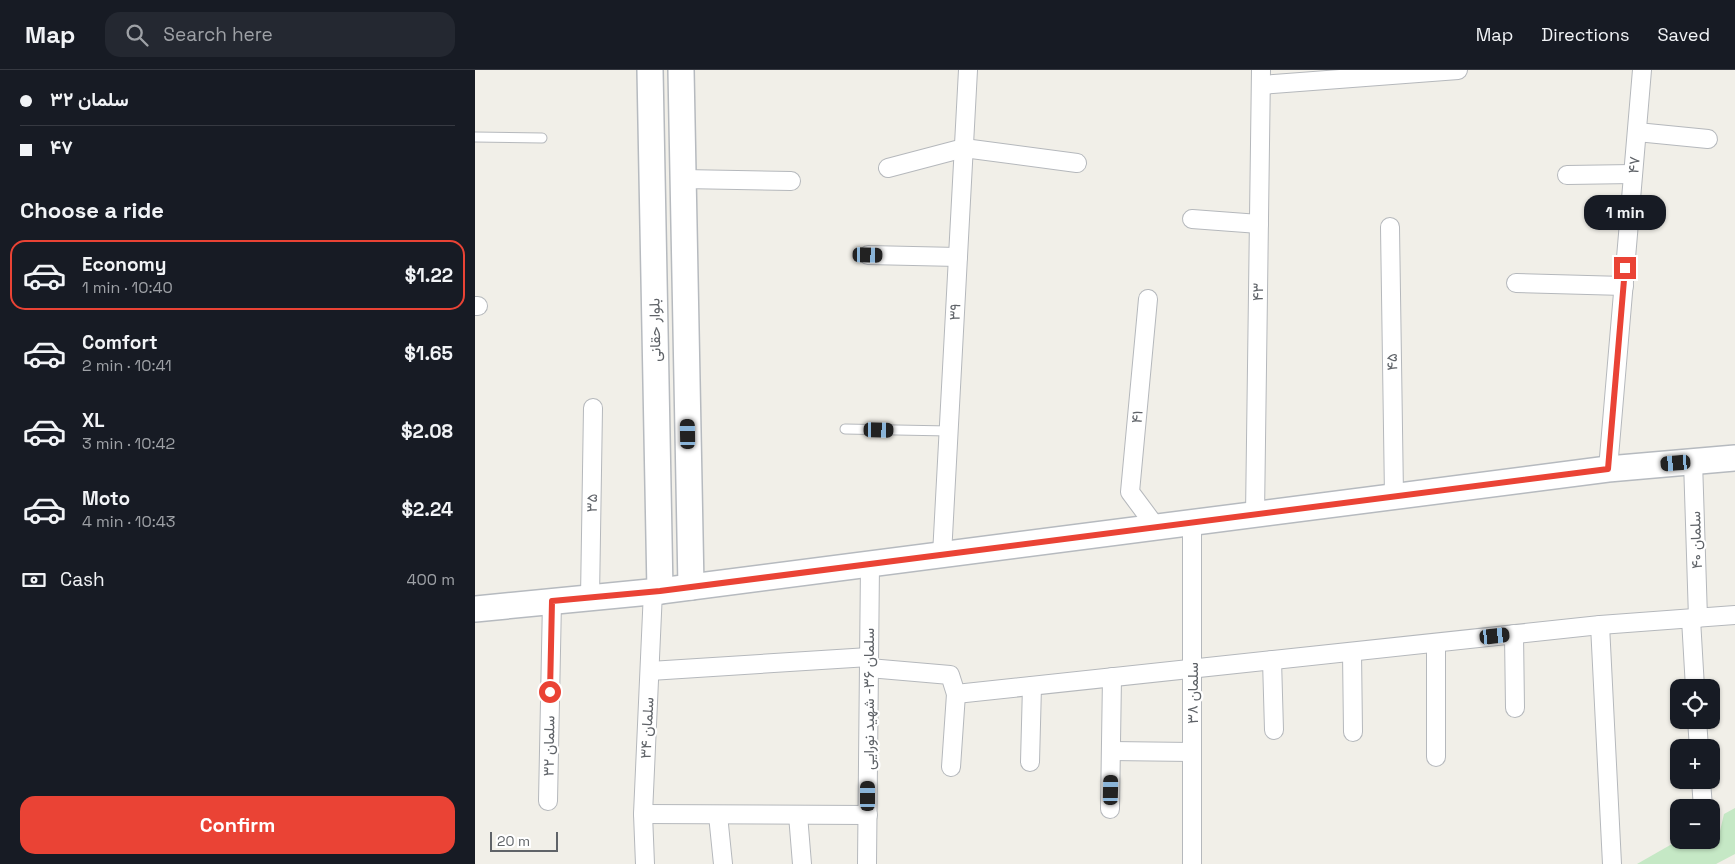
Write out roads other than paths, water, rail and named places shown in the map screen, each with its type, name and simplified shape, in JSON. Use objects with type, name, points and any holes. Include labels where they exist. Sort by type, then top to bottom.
[{"type":"main road","name":"بلوار حقانی","points":[[650,70],[657,591]]},
{"type":"main road","name":"بلوار حقانی","points":[[681,70],[691,587]]},
{"type":"main road","points":[[475,609],[691,587],[1608,469],[1735,458]]},
{"type":"street","name":"۳۹","points":[[942,555],[968,70]]},
{"type":"street","points":[[1261,77],[1458,70]]},
{"type":"street","name":"۴۷","points":[[1608,469],[1642,70]]},
{"type":"street","name":"۴۳","points":[[1255,515],[1261,77]]},
{"type":"street","points":[[1637,132],[1708,139]]},
{"type":"street","points":[[888,168],[964,148],[1077,163]]},
{"type":"street","points":[[1567,175],[1633,174]]},
{"type":"street","points":[[683,179],[791,181]]},
{"type":"street","points":[[1192,219],[1259,224]]},
{"type":"street","name":"۴۵","points":[[1390,227],[1394,496]]},
{"type":"street","points":[[868,255],[958,257]]},
{"type":"street","points":[[1516,283],[1624,286]]},
{"type":"street","name":"۴۱","points":[[1148,299],[1130,492],[1156,527]]},
{"type":"street","name":"۳۵","points":[[591,598],[593,408]]},
{"type":"street","name":"سلمان ۴۰","points":[[1693,461],[1695,679]]},
{"type":"street","name":"سلمان ۳۸","points":[[1191,864],[1192,523]]},
{"type":"street","name":"سلمان ۳۶- شهید نورایی","points":[[867,864],[870,564]]},
{"type":"street","name":"سلمان ۳۴","points":[[645,864],[643,814],[649,671],[657,591]]},
{"type":"street","name":"سلمان ۳۲","points":[[548,801],[552,601]]},
{"type":"street","points":[[956,694],[1600,625],[1735,615]]},
{"type":"street","points":[[1600,625],[1613,864]]},
{"type":"street","points":[[1514,634],[1515,708]]},
{"type":"street","points":[[1436,642],[1436,757]]},
{"type":"street","points":[[1352,652],[1353,732]]},
{"type":"street","points":[[1272,660],[1274,730]]},
{"type":"street","points":[[649,671],[869,662],[950,675],[956,694],[951,767]]},
{"type":"street","points":[[1111,809],[1112,677]]},
{"type":"street","points":[[1030,762],[1032,686]]},
{"type":"street","points":[[1111,751],[1192,752]]},
{"type":"street","points":[[643,814],[868,815]]},
{"type":"street","points":[[798,814],[802,864]]},
{"type":"street","points":[[718,815],[723,864]]},
{"type":"lane","points":[[475,137],[542,138]]},
{"type":"lane","points":[[845,429],[949,431]]}]
